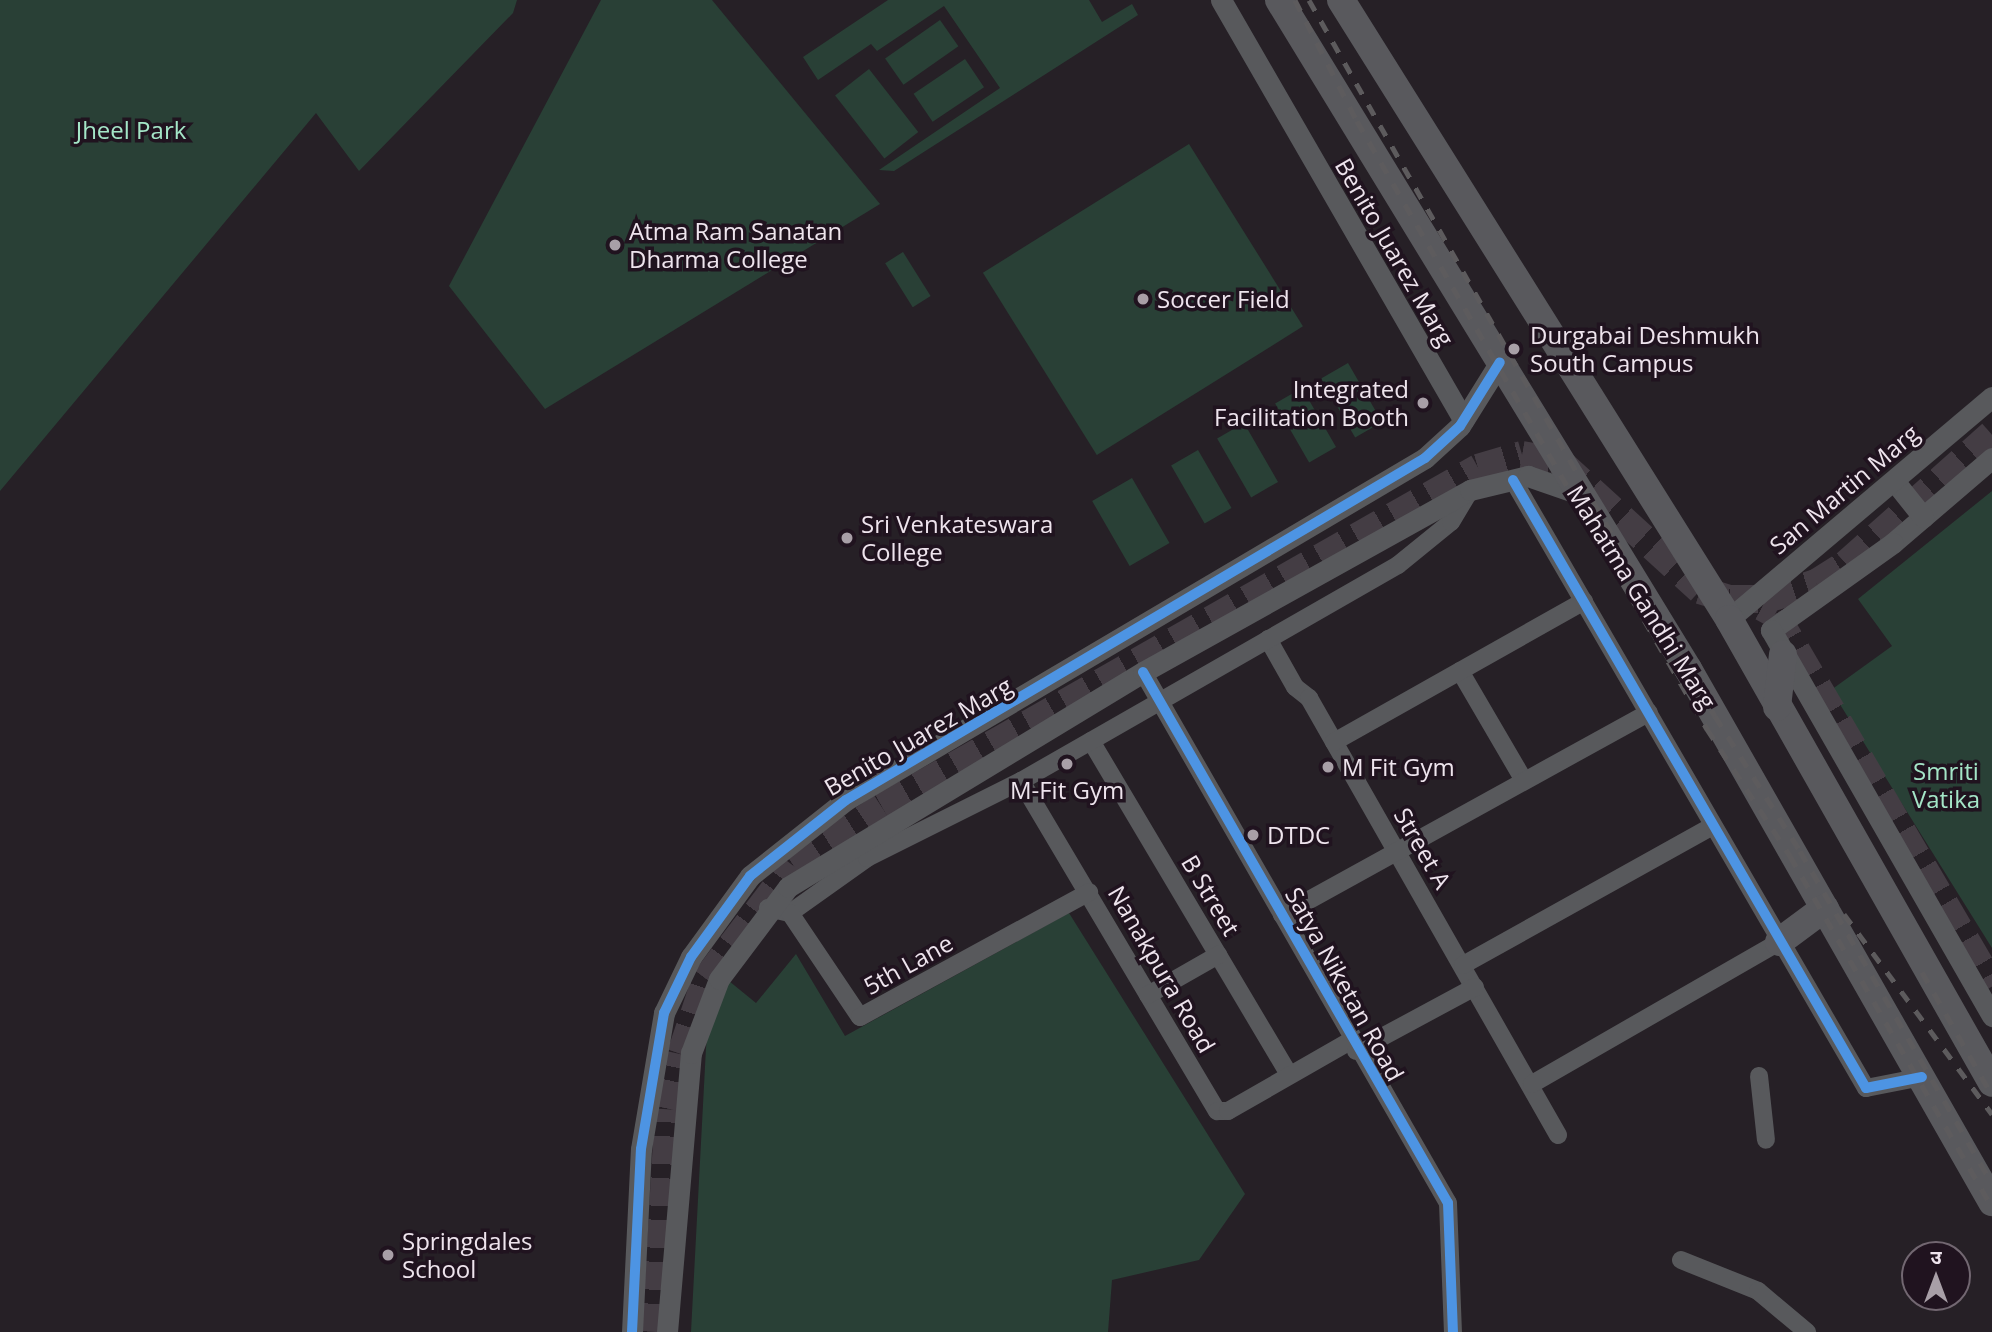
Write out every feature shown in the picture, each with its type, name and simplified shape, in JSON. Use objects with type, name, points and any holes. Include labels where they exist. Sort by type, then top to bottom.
[{"type":"main road","name":"Mahatma Gandhi Marg","points":[[1279,0],[1577,493],[1688,669],[1992,1202]]},
{"type":"main road","points":[[1341,0],[1729,619],[1992,1083]]},
{"type":"main road","points":[[1777,642],[1777,707]]},
{"type":"main road","points":[[1779,942],[1825,908]]},
{"type":"street","name":"Benito Juarez Marg","points":[[1221,0],[1463,420]]},
{"type":"street","name":"Benito Juarez Marg","points":[[632,1332],[641,1149],[661,1025],[691,957],[750,876],[846,800],[1121,643],[1425,458],[1463,420],[1500,362]]},
{"type":"street","name":"San Martin Marg","points":[[1729,619],[1895,482],[1992,397]]},
{"type":"street","points":[[1992,458],[1777,642],[1992,1016]]},
{"type":"street","points":[[667,1332],[691,1053],[719,979],[768,908],[814,867],[1143,672],[1384,534],[1470,490],[1513,480],[1540,478],[1577,493]]},
{"type":"street","points":[[1513,480],[1866,1088],[1922,1077]]},
{"type":"street","points":[[1895,482],[1923,517]]},
{"type":"street","points":[[768,908],[790,913],[867,858],[1021,781],[1398,565],[1451,522],[1470,490]]},
{"type":"street","points":[[1384,534],[1398,565]]},
{"type":"street","points":[[1334,742],[1584,601]]},
{"type":"street","name":"Street A","points":[[1268,639],[1334,742],[1532,1084],[1558,1135]]},
{"type":"street","points":[[1460,671],[1523,779]]},
{"type":"street","name":"Satya Niketan Road","points":[[1143,672],[1157,703],[1282,915],[1353,1046],[1448,1203],[1453,1332]]},
{"type":"street","points":[[1282,915],[1523,779],[1649,712]]},
{"type":"street","name":"B Street","points":[[1091,741],[1289,1075]]},
{"type":"street","name":"Nanakpura Road","points":[[1021,781],[1217,1111],[1289,1075]]},
{"type":"street","points":[[1463,965],[1713,825]]},
{"type":"street","name":"5th Lane","points":[[790,913],[860,1017],[1089,892]]},
{"type":"street","points":[[1532,1084],[1779,942]]},
{"type":"street","points":[[1148,995],[1218,955]]},
{"type":"street","points":[[1289,1075],[1475,987]]},
{"type":"street","points":[[1759,1076],[1766,1140]]},
{"type":"street","points":[[1681,1260],[1758,1291],[1807,1332]]},
{"type":"green space","name":"Jheel Park","points":[[0,0],[517,0],[513,13],[359,171],[316,113],[0,491]]},
{"type":"green space","points":[[601,0],[712,0],[880,204],[545,409],[449,286]]},
{"type":"green space","points":[[888,0],[1089,0],[1102,22],[1132,4],[1138,15],[894,171],[879,170],[1000,88],[944,6],[877,51],[871,44],[818,80],[803,57]]},
{"type":"green space","points":[[940,20],[958,46],[903,85],[885,58]]},
{"type":"green space","points":[[965,59],[984,87],[933,122],[914,94]]},
{"type":"green space","points":[[869,69],[918,132],[884,159],[835,95]]},
{"type":"green space","name":"Soccer Field","points":[[1189,144],[1303,326],[1097,455],[983,273]]},
{"type":"green space","points":[[903,252],[931,296],[913,307],[885,263]]},
{"type":"green space","points":[[1348,363],[1382,422],[1355,437],[1321,378]]},
{"type":"green space","points":[[1302,388],[1336,447],[1309,462],[1275,404]]},
{"type":"green space","points":[[1244,423],[1278,482],[1251,497],[1217,438]]},
{"type":"green space","points":[[1198,450],[1232,508],[1205,524],[1171,466]]},
{"type":"green space","points":[[1132,478],[1170,543],[1130,566],[1092,501]]},
{"type":"green space","name":"Smriti Vatika","points":[[1992,491],[1992,948],[1831,690],[1892,646],[1858,599]]},
{"type":"green space","points":[[1069,913],[1245,1194],[1199,1260],[1112,1280],[1108,1332],[691,1332],[709,1017],[729,981],[756,1003],[796,954],[845,1036]]},
{"type":"tunnel","points":[[656,1332],[669,1109],[681,1054],[706,979],[793,865],[882,807],[1478,468],[1522,455],[1560,462],[1700,590],[1730,599],[1767,599],[1816,583],[1846,564],[1992,434]]},
{"type":"tunnel","points":[[1762,607],[1775,614],[1992,986]]},
{"type":"railway","points":[[1295,0],[1357,121],[1707,729],[1790,856],[1992,1207]]},
{"type":"railway","points":[[1309,0],[1715,716],[1800,851],[1992,1183]]},
{"type":"railway","points":[[1844,914],[1992,1114]]},
{"type":"railway","points":[[1922,972],[1992,1095]]},
{"type":"cycle path","points":[[632,1332],[641,1149],[664,1013],[691,957],[750,876],[846,800],[1425,458],[1460,426],[1500,362]]},
{"type":"cycle path","points":[[1513,480],[1866,1088],[1922,1077]]},
{"type":"cycle path","points":[[1143,672],[1448,1203],[1453,1332]]},
{"type":"place","name":"Atma Ram Sanatan Dharma College","points":[[615,245]]},
{"type":"place","name":"Soccer Field","points":[[1143,299]]},
{"type":"place","name":"Durgabai Deshmukh South Campus","points":[[1514,349]]},
{"type":"place","name":"Integrated Facilitation Booth","points":[[1423,403]]},
{"type":"place","name":"Sri Venkateswara College","points":[[847,538]]},
{"type":"place","name":"M-Fit Gym","points":[[1067,764]]},
{"type":"place","name":"M Fit Gym","points":[[1328,767]]},
{"type":"place","name":"DTDC","points":[[1253,835]]},
{"type":"place","name":"Springdales School","points":[[388,1255]]}]
